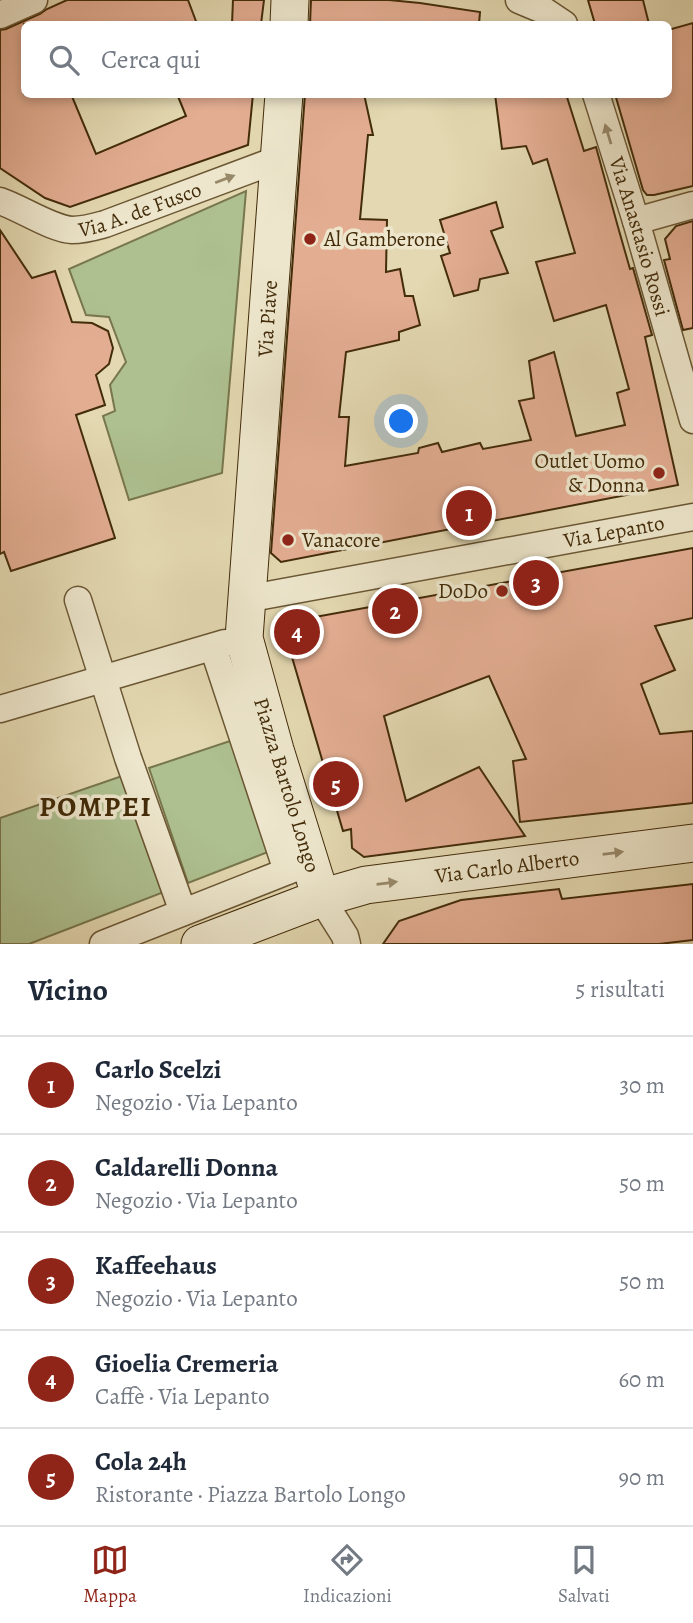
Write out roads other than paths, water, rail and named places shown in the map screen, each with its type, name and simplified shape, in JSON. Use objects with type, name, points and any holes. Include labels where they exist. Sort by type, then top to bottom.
[{"type":"street","points":[[0,15],[34,0]]},
{"type":"street","points":[[289,21],[290,0]]},
{"type":"street","points":[[519,0],[543,10],[560,21]]},
{"type":"street","name":"Via Piave","points":[[250,544],[284,98]]},
{"type":"street","name":"Via Anastasio Rossi","points":[[597,98],[693,420]]},
{"type":"street","name":"Via A. de Fusco","points":[[0,201],[69,230],[86,229],[279,159]]},
{"type":"street","points":[[636,221],[693,205]]},
{"type":"street","name":"Via Lepanto","points":[[246,599],[693,517]]},
{"type":"street","name":"Piazza Bartolo Longo","points":[[200,944],[321,898],[298,866],[275,750],[244,638],[250,544]]},
{"type":"street","points":[[78,600],[128,758],[183,912]]},
{"type":"street","points":[[0,709],[219,645],[298,866],[103,944]]},
{"type":"street","name":"Via Carlo Alberto","points":[[321,898],[366,886],[693,843]]},
{"type":"street","points":[[321,898],[345,936],[346,944]]},
{"type":"place","name":"Al Gamberone","points":[[310,239]]},
{"type":"place","name":"Outlet Uomo & Donna","points":[[659,473]]},
{"type":"place","name":"Carlo Scelzi","points":[[469,513]]},
{"type":"place","name":"Vanacore","points":[[288,540]]},
{"type":"place","name":"Kaffeehaus","points":[[536,583]]},
{"type":"place","name":"DoDo","points":[[502,591]]},
{"type":"place","name":"Caldarelli Donna","points":[[395,611]]},
{"type":"place","name":"Gioelia Cremeria","points":[[297,632]]},
{"type":"place","name":"Cola 24h","points":[[336,784]]},
{"type":"district","name":"POMPEI","points":[[96,807]]}]
